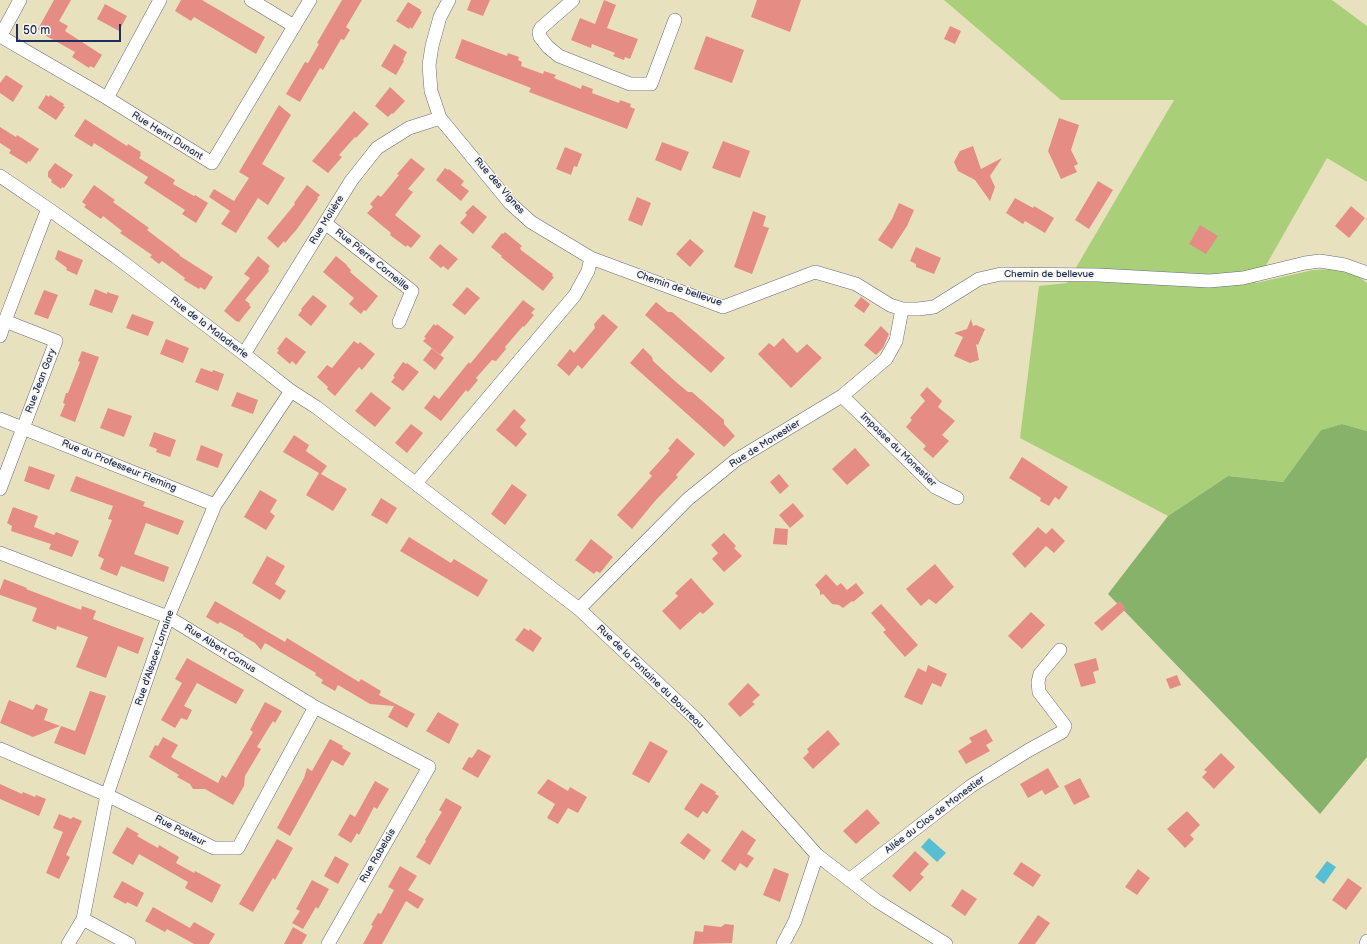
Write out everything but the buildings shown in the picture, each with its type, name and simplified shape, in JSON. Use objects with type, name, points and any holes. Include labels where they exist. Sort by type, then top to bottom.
[{"type":"street","points":[[0,36],[20,0]]},
{"type":"street","points":[[107,98],[160,0]]},
{"type":"street","points":[[251,0],[294,26]]},
{"type":"street","name":"Rue Henri Dunant","points":[[0,36],[107,98],[212,163],[310,0]]},
{"type":"street","name":"Rue des Vignes","points":[[449,0],[440,17],[432,46],[429,65],[431,91],[440,118],[510,203],[531,222],[591,258]]},
{"type":"street","points":[[573,0],[541,28],[539,32],[540,37],[548,47],[559,56],[630,84],[650,84],[675,20]]},
{"type":"street","name":"Rue Molière","points":[[244,354],[352,181],[378,148],[409,128],[440,118]]},
{"type":"street","name":"Rue de la Maladrerie","points":[[0,176],[116,257],[291,391],[316,407],[416,483]]},
{"type":"street","points":[[0,336],[45,216],[50,210]]},
{"type":"street","name":"Rue Pierre Corneille","points":[[325,223],[412,291],[399,322]]},
{"type":"street","points":[[416,483],[575,295],[588,271],[591,258]]},
{"type":"street","name":"Chemin de bellevue","points":[[591,258],[723,307],[815,272],[856,284],[890,305],[902,309],[934,307],[979,279],[1001,274],[1098,275],[1209,281],[1243,278],[1305,263],[1320,261],[1345,265],[1367,273]]},
{"type":"street","name":"Rue de Monestier","points":[[579,610],[688,499],[736,460],[842,396],[886,359],[896,341],[902,309]]},
{"type":"street","name":"Rue Jean Gary","points":[[0,489],[56,342],[5,321]]},
{"type":"street","name":"Rue d'Alsace-Lorraine","points":[[68,944],[83,919],[107,794],[168,617],[215,505],[291,391]]},
{"type":"street","name":"Impasse du Monestier","points":[[842,396],[936,488],[957,498]]},
{"type":"street","points":[[0,419],[23,428]]},
{"type":"street","name":"Rue du Professeur Fleming","points":[[23,428],[215,505]]},
{"type":"street","name":"Rue de la Fontaine du Bourreau","points":[[416,483],[579,610],[696,719],[817,855],[877,901],[946,944]]},
{"type":"street","name":"Rue Albert Camus","points":[[0,553],[168,617],[315,708],[429,767]]},
{"type":"street","name":"Allée du Clos de Monestier","points":[[849,880],[971,786],[1029,750],[1062,732],[1066,726],[1039,692],[1038,682],[1040,674],[1060,650]]},
{"type":"street","name":"Rue Pasteur","points":[[0,749],[107,794],[214,848],[238,848],[315,708]]},
{"type":"street","name":"Rue Rabelais","points":[[328,944],[429,767]]},
{"type":"street","points":[[784,944],[795,921],[817,855]]},
{"type":"street","points":[[83,919],[129,944]]},
{"type":"green space","points":[[944,0],[1332,0],[1367,26],[1367,182],[1327,158],[1256,283],[1313,270],[1334,269],[1358,276],[1367,283],[1367,431],[1342,424],[1321,430],[1283,482],[1228,476],[1168,516],[1020,438],[1039,286],[1067,283],[1174,100],[1061,100]]},
{"type":"green space","points":[[1342,424],[1367,431],[1367,757],[1320,814],[1108,594],[1168,516],[1228,476],[1283,482],[1321,430]]},
{"type":"water","points":[[929,838],[946,853],[937,862],[921,847]]},
{"type":"water","points":[[1327,861],[1336,867],[1324,884],[1315,877]]}]
